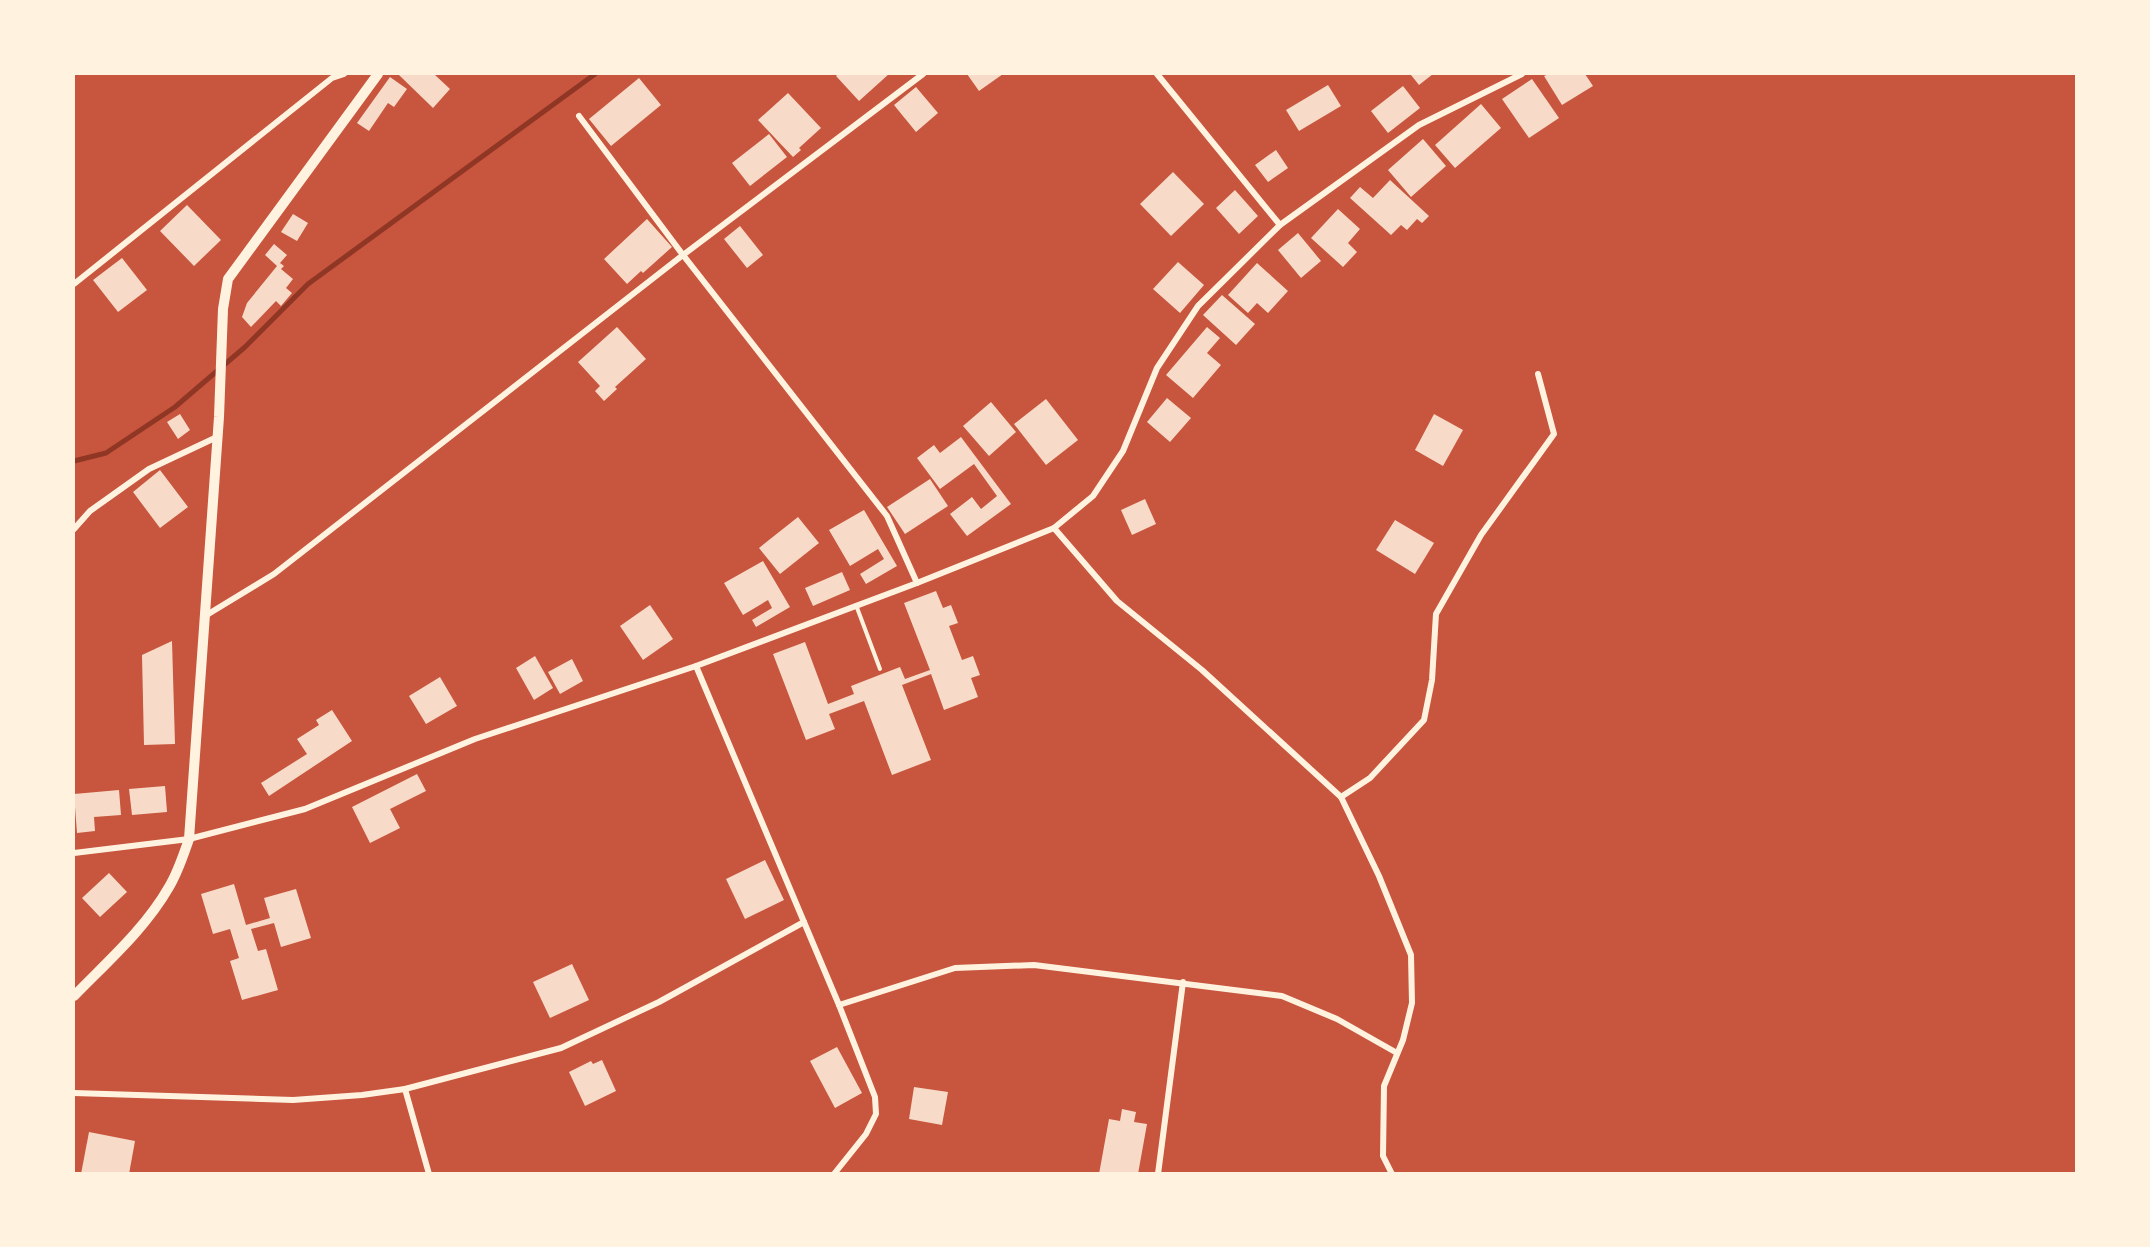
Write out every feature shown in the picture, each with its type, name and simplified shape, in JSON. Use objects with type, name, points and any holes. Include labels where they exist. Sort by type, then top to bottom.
[{"type":"main road","points":[[74,996],[136,932],[168,888],[189,840],[218,437],[223,309],[228,279],[374,75]]},
{"type":"street","points":[[74,284],[332,78],[344,74]]},
{"type":"street","points":[[205,616],[274,574],[683,255],[923,74]]},
{"type":"street","points":[[1157,74],[1280,225]]},
{"type":"street","points":[[74,853],[189,840],[305,809],[475,739],[696,666],[917,583],[1054,528],[1093,496],[1124,451],[1156,368],[1198,306],[1280,225],[1419,125],[1522,74]]},
{"type":"street","points":[[579,116],[683,255],[887,516],[917,583]]},
{"type":"street","points":[[1341,797],[1370,778],[1424,720],[1432,680],[1436,614],[1481,535],[1554,434],[1538,374]]},
{"type":"street","points":[[74,529],[90,512],[149,469],[218,437]]},
{"type":"street","points":[[1054,528],[1117,601],[1202,670],[1341,797],[1378,876],[1411,955],[1412,1003],[1403,1040],[1384,1086],[1383,1156],[1392,1173]]},
{"type":"street","points":[[696,666],[839,1005],[875,1097],[876,1114],[866,1134],[834,1173]]},
{"type":"street","points":[[74,1093],[293,1100],[405,1089],[561,1048],[659,1002],[804,922]]},
{"type":"street","points":[[839,1005],[955,968],[1034,965],[1282,996],[1337,1019],[1397,1053]]},
{"type":"street","points":[[1158,1173],[1184,982]]},
{"type":"street","points":[[405,1089],[429,1173]]},
{"type":"lane","points":[[856,604],[880,669]]},
{"type":"building","points":[[400,74],[434,74],[450,89],[433,108]]},
{"type":"building","points":[[838,74],[889,74],[859,101],[836,76]]},
{"type":"building","points":[[967,74],[1003,74],[979,91]]},
{"type":"building","points":[[1433,74],[1419,85],[1411,75]]},
{"type":"building","points":[[1585,74],[1593,86],[1562,105],[1544,76]]},
{"type":"building","points":[[390,77],[407,89],[394,107],[388,103],[369,131],[357,123]]},
{"type":"building","points":[[639,78],[661,105],[611,146],[589,119]]},
{"type":"building","points":[[1532,79],[1559,118],[1529,138],[1502,99]]},
{"type":"building","points":[[1328,85],[1341,106],[1299,131],[1286,110]]},
{"type":"building","points":[[1403,86],[1420,108],[1388,133],[1371,111]]},
{"type":"building","points":[[916,87],[938,113],[916,132],[894,105]]},
{"type":"building","points":[[788,93],[821,128],[799,148],[801,150],[793,157],[758,120]]},
{"type":"building","points":[[1481,104],[1501,128],[1455,168],[1435,145]]},
{"type":"building","points":[[769,134],[787,157],[750,186],[732,163]]},
{"type":"building","points":[[1423,139],[1446,166],[1411,197],[1388,170]]},
{"type":"building","points":[[1276,150],[1288,168],[1268,182],[1255,165]]},
{"type":"building","points":[[1173,172],[1204,204],[1171,236],[1140,204]]},
{"type":"building","points":[[1390,180],[1429,216],[1422,223],[1417,219],[1407,230],[1401,225],[1391,235],[1350,198],[1360,187],[1373,198]]},
{"type":"building","points":[[1235,190],[1258,216],[1239,234],[1216,208]]},
{"type":"building","points":[[187,205],[221,240],[194,266],[160,231]]},
{"type":"building","points":[[1338,209],[1360,229],[1348,243],[1357,252],[1343,267],[1311,238]]},
{"type":"building","points":[[293,214],[308,223],[297,241],[281,232]]},
{"type":"building","points":[[647,219],[672,247],[627,284],[604,259]]},
{"type":"building","points":[[740,226],[763,255],[747,268],[724,239]]},
{"type":"building","points":[[1298,233],[1321,261],[1301,278],[1278,250]]},
{"type":"building","points":[[274,244],[287,255],[280,263],[284,266],[281,269],[293,279],[286,288],[292,293],[281,306],[276,301],[251,327],[242,317],[247,303],[277,266],[265,255]]},
{"type":"building","points":[[122,258],[147,290],[118,312],[93,280]]},
{"type":"building","points":[[1178,262],[1204,285],[1180,313],[1153,289]]},
{"type":"building","points":[[1257,263],[1288,291],[1268,313],[1257,303],[1248,313],[1228,295]]},
{"type":"building","points":[[1222,295],[1255,324],[1236,345],[1203,315]]},
{"type":"building","points":[[617,327],[646,359],[615,387],[617,389],[604,401],[595,391],[600,386],[578,362]]},
{"type":"building","points":[[1207,327],[1220,338],[1207,353],[1221,365],[1193,398],[1166,375]]},
{"type":"building","points":[[1167,398],[1191,418],[1170,442],[1147,422]]},
{"type":"building","points":[[1046,399],[1078,440],[1046,465],[1014,424]]},
{"type":"building","points":[[991,402],[1016,432],[989,456],[963,426]]},
{"type":"building","points":[[180,414],[190,430],[178,439],[167,422]]},
{"type":"building","points":[[1434,414],[1463,430],[1443,466],[1415,450]]},
{"type":"building","points":[[961,437],[1011,504],[967,536],[950,514],[972,497],[981,509],[997,496],[974,464],[940,489],[917,458],[934,445],[940,453]]},
{"type":"building","points":[[160,470],[188,507],[160,528],[133,492]]},
{"type":"building","points":[[930,479],[948,506],[905,534],[887,507]]},
{"type":"building","points":[[1145,499],[1156,524],[1132,535],[1121,510]]},
{"type":"building","points":[[864,510],[897,566],[866,584],[860,574],[884,559],[878,549],[850,566],[829,530]]},
{"type":"building","points":[[798,517],[819,543],[780,574],[759,548]]},
{"type":"building","points":[[1395,520],[1434,543],[1415,574],[1376,550]]},
{"type":"building","points":[[763,561],[790,607],[756,627],[752,620],[772,608],[768,600],[743,615],[724,583]]},
{"type":"building","points":[[842,572],[850,590],[813,606],[805,588]]},
{"type":"building","points":[[936,591],[943,608],[951,605],[958,623],[949,626],[962,660],[973,656],[980,675],[971,678],[978,697],[944,710],[931,674],[902,685],[931,760],[892,775],[864,701],[829,714],[835,729],[806,740],[773,654],[805,642],[828,704],[854,694],[851,686],[900,667],[905,679],[930,670],[904,603]]},
{"type":"building","points":[[650,605],[673,639],[643,660],[620,626]]},
{"type":"building","points":[[172,641],[175,744],[144,745],[142,655]]},
{"type":"building","points":[[535,656],[553,688],[534,700],[516,668]]},
{"type":"building","points":[[572,659],[583,681],[560,694],[548,672]]},
{"type":"building","points":[[440,677],[457,706],[426,724],[409,696]]},
{"type":"building","points":[[332,710],[352,741],[269,796],[261,783],[307,754],[297,739],[319,725],[316,720]]},
{"type":"building","points":[[417,774],[426,791],[390,809],[400,828],[370,843],[352,807]]},
{"type":"building","points":[[165,786],[167,812],[132,815],[129,789]]},
{"type":"building","points":[[119,790],[121,815],[94,817],[95,831],[77,833],[74,794]]},
{"type":"building","points":[[765,860],[784,900],[745,919],[726,879]]},
{"type":"building","points":[[109,873],[127,892],[100,917],[82,898]]},
{"type":"building","points":[[234,884],[246,925],[270,918],[264,898],[296,889],[311,938],[281,947],[274,923],[251,929],[258,951],[266,949],[278,990],[242,1000],[230,961],[239,958],[230,929],[213,934],[201,894]]},
{"type":"building","points":[[572,964],[589,1000],[550,1018],[533,982]]},
{"type":"building","points":[[837,1047],[862,1093],[835,1108],[810,1061]]},
{"type":"building","points":[[602,1060],[616,1091],[585,1106],[569,1072],[591,1061],[593,1064]]},
{"type":"building","points":[[914,1087],[948,1092],[942,1125],[909,1119]]},
{"type":"building","points":[[1122,1109],[1136,1112],[1134,1122],[1147,1124],[1138,1174],[1099,1174],[1109,1119],[1120,1121]]},
{"type":"building","points":[[89,1132],[135,1141],[129,1174],[81,1174]]},
{"type":"waterway","points":[[74,461],[106,453],[175,407],[245,347],[308,284],[595,74]]}]
